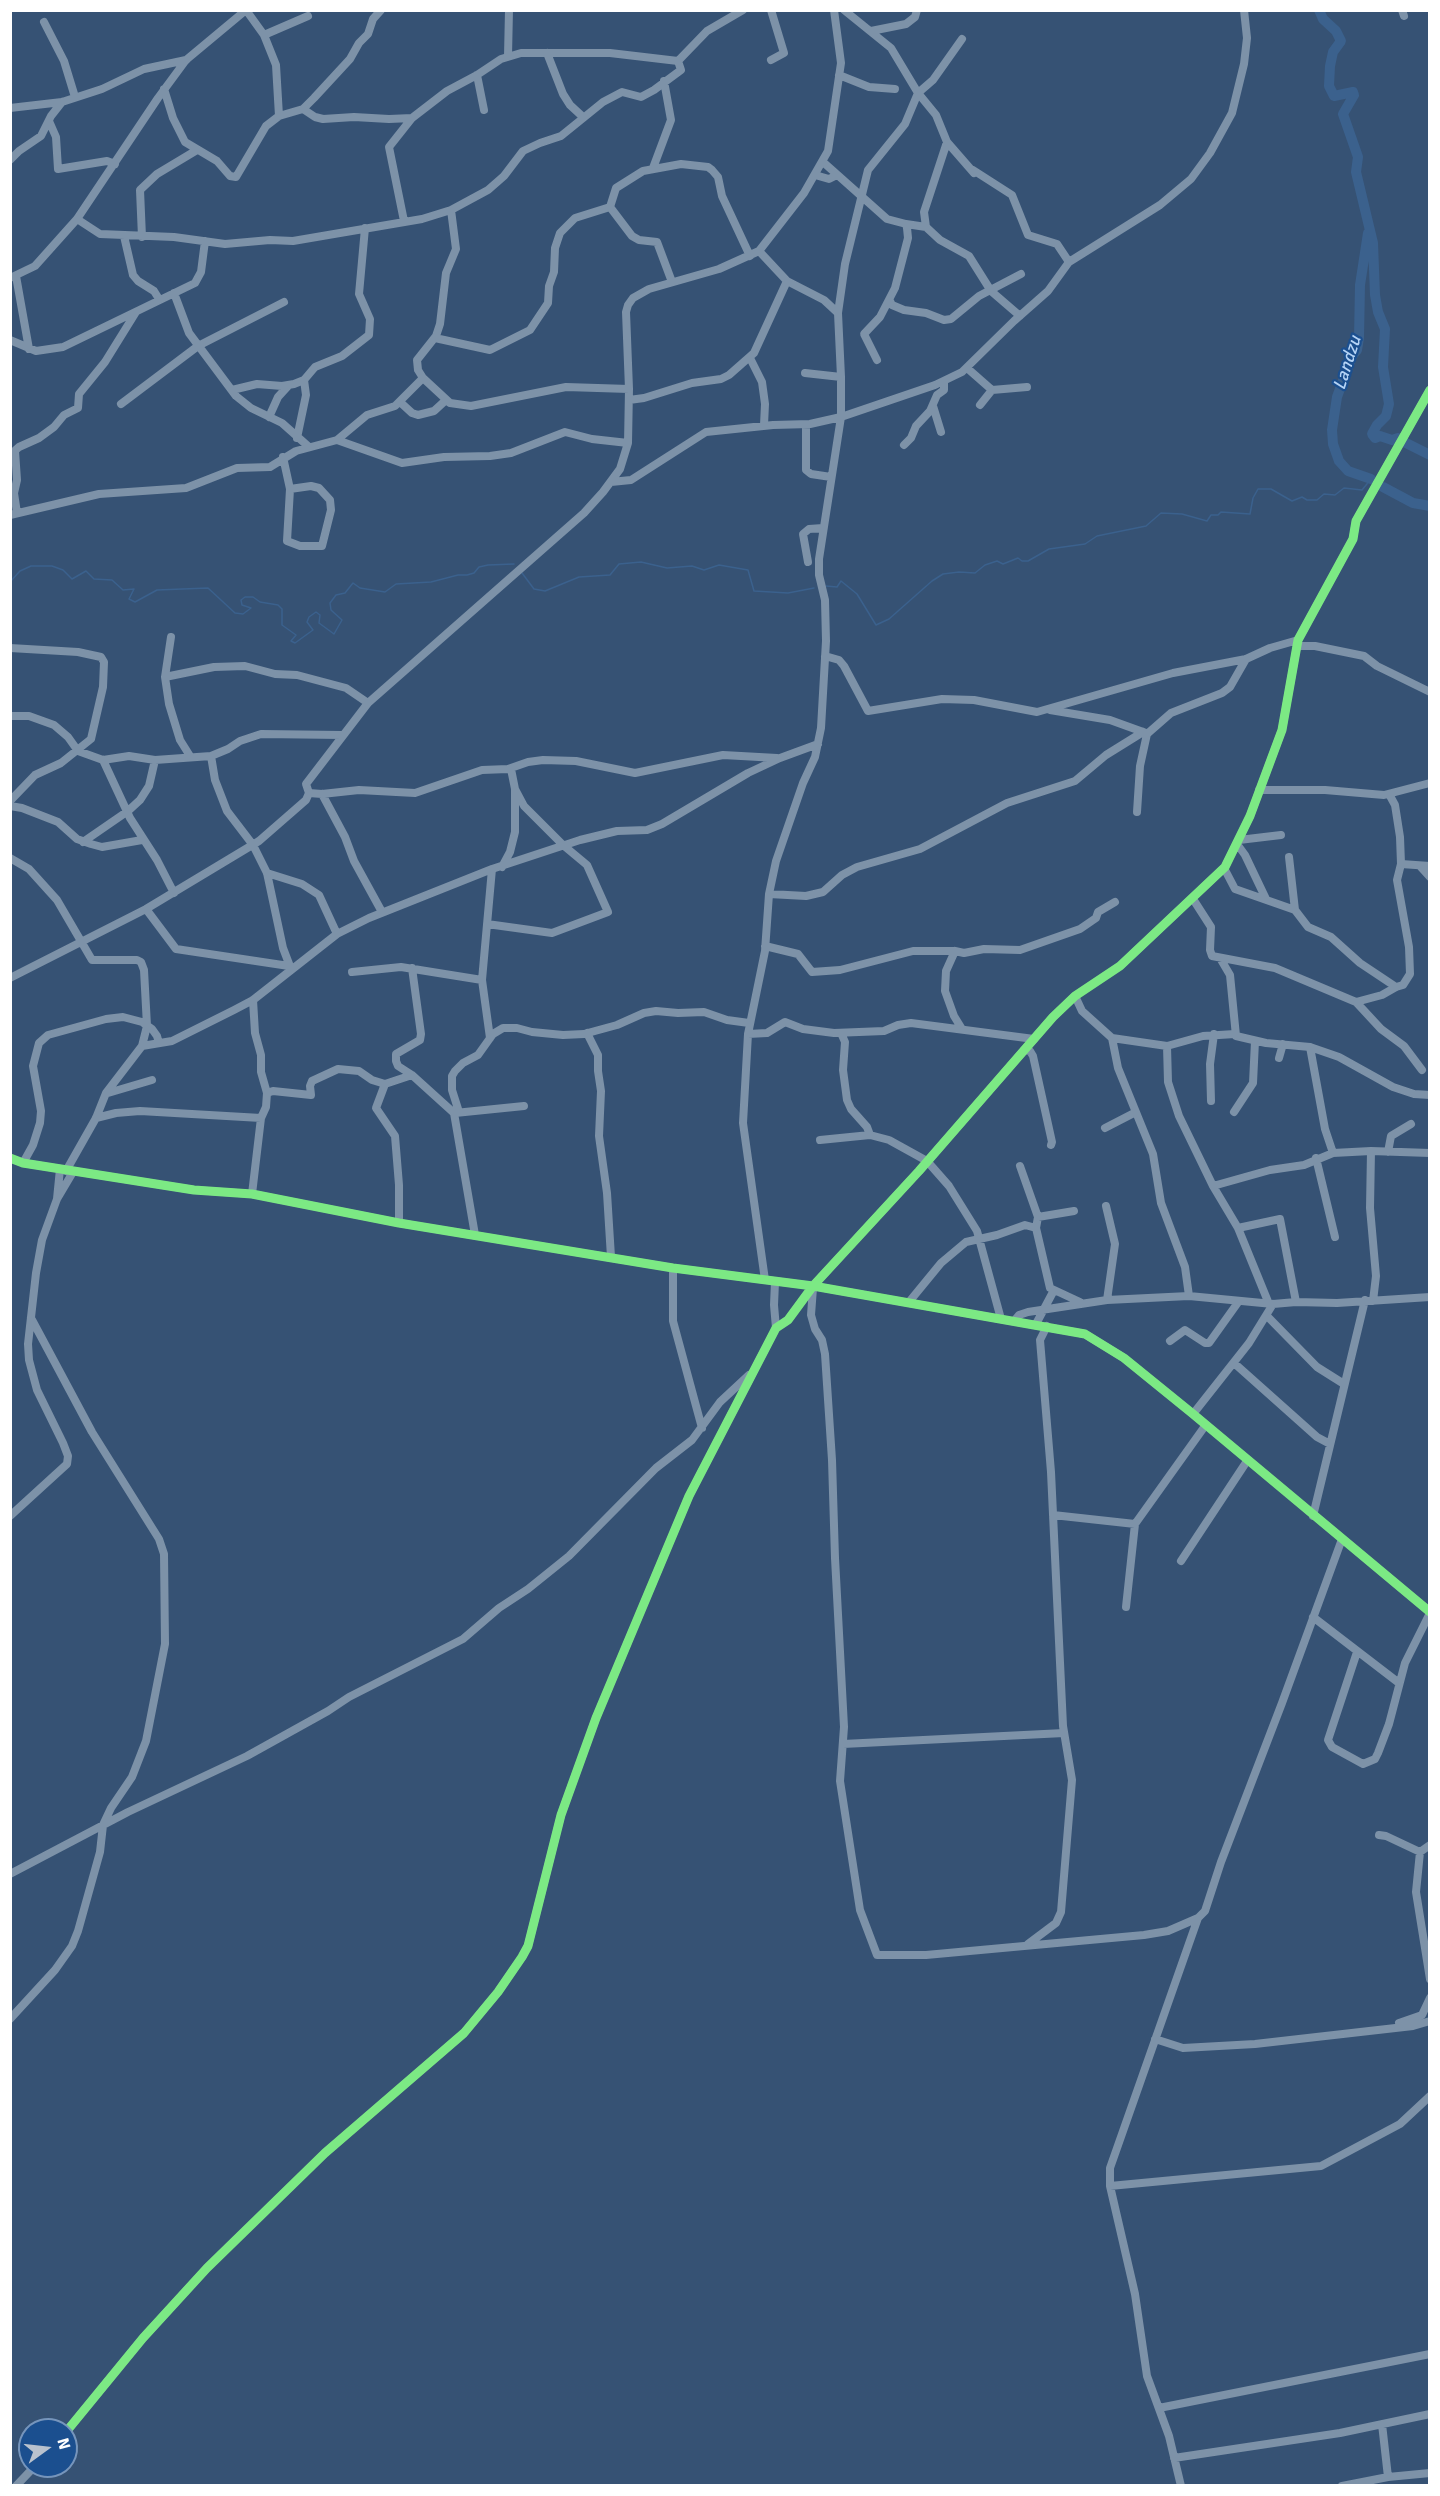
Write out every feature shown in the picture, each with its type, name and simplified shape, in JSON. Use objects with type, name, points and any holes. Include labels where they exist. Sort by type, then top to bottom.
[{"type":"street","points":[[29,349],[13,277],[35,266],[77,219],[186,60],[246,10],[264,35],[276,65],[279,116]]},
{"type":"street","points":[[164,89],[178,130],[185,142],[217,161],[230,176],[236,177],[266,126],[279,116],[303,109],[350,59],[359,43],[368,34],[373,19],[381,10]]},
{"type":"street","points":[[508,56],[509,10]]},
{"type":"street","points":[[678,61],[707,31],[743,10]]},
{"type":"street","points":[[771,10],[784,53],[771,60]]},
{"type":"street","points":[[10,978],[146,909],[253,845],[306,800],[309,793],[306,784],[368,703],[584,513],[611,482],[620,469],[628,443],[629,389],[626,312],[628,305],[633,298],[649,289],[719,269],[750,256],[759,251],[773,236],[815,175],[828,151],[841,54],[834,10]]},
{"type":"street","points":[[844,10],[891,48],[918,93],[936,115],[947,142],[974,172],[1012,195],[1028,235],[1057,244],[1069,262]]},
{"type":"street","points":[[871,31],[906,24],[915,17],[917,10]]},
{"type":"street","points":[[611,482],[631,480],[706,432],[764,425],[806,424],[842,417],[944,381],[967,368],[1048,291],[1069,262],[1169,198],[1191,179],[1210,153],[1232,113],[1239,88],[1247,38],[1244,10]]},
{"type":"street","points":[[264,35],[308,16]]},
{"type":"street","points":[[44,22],[64,61],[75,97]]},
{"type":"street","points":[[765,1280],[743,1123],[748,1034],[765,946],[769,894],[781,845],[818,744],[825,656],[825,600],[819,574],[831,477],[842,417],[838,313],[845,264],[868,170],[904,124],[918,93],[933,80],[962,39]]},
{"type":"street","points":[[404,221],[389,147],[412,118],[447,91],[508,56],[521,53],[610,53],[678,61]]},
{"type":"street","points":[[547,53],[563,94],[570,105],[583,117]]},
{"type":"street","points":[[10,108],[62,102],[102,89],[144,69],[186,60]]},
{"type":"street","points":[[77,219],[100,234],[174,237],[225,244],[270,240],[293,241],[422,219],[451,210],[494,187],[524,151],[561,136],[598,105],[625,92],[634,97],[641,97],[681,70],[678,61]]},
{"type":"street","points":[[477,75],[484,110]]},
{"type":"street","points":[[839,75],[869,87],[895,89]]},
{"type":"street","points":[[653,168],[671,120],[664,81]]},
{"type":"street","points":[[10,160],[18,151],[41,136],[62,102]]},
{"type":"street","points":[[303,109],[323,119],[412,118]]},
{"type":"street","points":[[49,121],[56,137],[58,169],[107,161],[116,164]]},
{"type":"street","points":[[947,142],[924,212],[927,227],[940,240],[969,256],[991,291],[1020,316]]},
{"type":"street","points":[[142,237],[140,190],[157,174],[197,150]]},
{"type":"street","points":[[823,162],[887,219],[927,227]]},
{"type":"street","points":[[610,207],[616,188],[632,176],[653,168],[693,165],[708,167],[716,174],[722,196],[750,256]]},
{"type":"street","points":[[815,175],[829,179],[837,175]]},
{"type":"street","points":[[610,207],[632,236],[639,240],[657,242],[672,282]]},
{"type":"street","points":[[435,339],[490,350],[530,330],[548,303],[549,286],[555,264],[555,248],[560,233],[575,218],[610,207]]},
{"type":"street","points":[[451,210],[456,249],[446,273],[440,324],[435,339],[417,360],[418,370],[423,378],[446,400],[471,406],[566,387],[629,389]]},
{"type":"street","points":[[877,360],[864,334],[890,301],[907,245],[906,224]]},
{"type":"street","points":[[232,390],[257,384],[288,386],[303,380],[315,367],[337,359],[369,335],[370,319],[359,294],[365,228]]},
{"type":"street","points":[[124,236],[133,275],[154,291],[159,299]]},
{"type":"street","points":[[10,339],[29,349],[51,350],[63,347],[195,283],[199,278],[205,241]]},
{"type":"street","points":[[759,251],[787,281],[824,300],[838,313]]},
{"type":"street","points":[[890,301],[896,308],[926,313],[944,320],[958,315],[979,296],[1021,274]]},
{"type":"street","points":[[629,400],[644,398],[692,383],[721,379],[750,358],[762,339],[787,281]]},
{"type":"street","points":[[174,293],[183,320],[198,346],[208,355],[232,390],[251,408],[287,427],[309,447]]},
{"type":"street","points":[[121,404],[198,346],[284,302]]},
{"type":"street","points":[[136,310],[111,352],[79,394],[78,408],[64,415],[54,427],[39,438],[13,453],[16,480],[14,514],[92,495],[186,488],[237,468],[270,467],[284,457],[309,447],[338,440],[368,415],[390,409],[400,402],[423,378]]},
{"type":"street","points":[[750,358],[762,382],[765,404],[764,425]]},
{"type":"street","points":[[967,368],[992,390],[1027,387]]},
{"type":"street","points":[[806,373],[842,377]]},
{"type":"street","points":[[297,438],[306,395],[303,380]]},
{"type":"street","points":[[904,445],[933,406],[937,395],[944,390],[944,381]]},
{"type":"street","points":[[269,417],[278,397],[288,386]]},
{"type":"street","points":[[981,405],[992,390]]},
{"type":"street","points":[[77,2418],[143,2338],[207,2268],[326,2153],[393,2092],[437,2058],[464,2033],[498,1992],[522,1958],[528,1946],[561,1815],[596,1718],[665,1549],[776,1328],[788,1320],[813,1286],[1075,996],[1120,966],[1224,868],[1238,842],[1282,730],[1298,643],[1353,539],[1356,521],[1430,390]]},
{"type":"street","points":[[400,402],[412,413],[418,415],[434,411],[446,400]]},
{"type":"street","points":[[933,406],[941,432]]},
{"type":"street","points":[[806,424],[806,470],[811,474],[831,477]]},
{"type":"street","points":[[338,440],[402,463],[444,457],[511,453],[565,432],[592,440],[628,443]]},
{"type":"street","points":[[284,457],[290,489],[287,541],[300,546],[322,546],[332,510],[330,500],[319,488],[311,486],[290,489]]},
{"type":"street","points":[[808,562],[803,534],[809,529],[824,528]]},
{"type":"street","points":[[171,638],[165,677],[169,704],[178,735],[190,756]]},
{"type":"street","points":[[1048,710],[1164,675],[1246,659],[1270,648],[1298,643],[1364,656],[1377,666],[1430,692]]},
{"type":"street","points":[[10,648],[78,652],[101,657],[104,662],[103,687],[90,739],[78,751],[56,766],[35,775],[10,801]]},
{"type":"street","points":[[825,656],[839,660],[844,666],[868,711],[942,699],[981,701],[1031,711],[1048,710],[1110,720],[1145,733]]},
{"type":"street","points":[[769,894],[806,896],[823,892],[842,875],[857,867],[920,849],[1007,803],[1075,781],[1106,755],[1145,733],[1171,712],[1222,693],[1230,687],[1246,659]]},
{"type":"street","points":[[165,677],[214,667],[244,666],[268,673],[297,675],[346,688],[368,703]]},
{"type":"street","points":[[10,716],[29,716],[54,725],[68,737],[78,751],[103,760],[129,756],[155,760],[211,756],[240,741],[261,734],[342,735]]},
{"type":"street","points":[[1137,812],[1145,733]]},
{"type":"street","points":[[142,1046],[172,1041],[254,999],[290,967],[337,934],[382,912],[492,869],[563,845],[604,833],[647,830],[662,824],[748,773],[818,744]]},
{"type":"street","points":[[309,793],[359,790],[415,793],[482,770],[511,769],[528,762],[565,760],[635,773],[723,755],[780,758]]},
{"type":"street","points":[[211,756],[214,780],[227,811],[253,845],[267,873],[283,948],[290,967]]},
{"type":"street","points":[[103,760],[142,840],[157,860],[174,893]]},
{"type":"street","points":[[83,842],[128,812],[145,794],[155,760]]},
{"type":"street","points":[[502,867],[510,852],[515,832],[515,789],[511,769]]},
{"type":"street","points":[[1259,790],[1325,790],[1372,795],[1389,794],[1430,783]]},
{"type":"street","points":[[487,924],[552,933],[608,912],[587,865],[563,845],[524,806],[515,789]]},
{"type":"street","points":[[322,794],[341,829],[354,861],[382,912]]},
{"type":"street","points":[[1356,1002],[1382,995],[1403,985],[1408,980],[1411,968],[1397,880],[1401,864],[1398,819],[1395,805],[1389,794]]},
{"type":"street","points":[[10,806],[22,808],[58,822],[83,842],[102,847],[142,840]]},
{"type":"street","points":[[1238,842],[1281,835]]},
{"type":"street","points":[[1238,842],[1266,899]]},
{"type":"street","points":[[1289,857],[1294,885],[1295,910]]},
{"type":"street","points":[[10,858],[29,869],[57,900],[93,961],[141,962],[147,1026],[142,1046],[106,1093],[96,1118],[66,1170],[42,1240],[31,1318],[29,1360],[36,1390],[68,1455],[67,1464],[10,1516]]},
{"type":"street","points":[[1401,864],[1430,866]]},
{"type":"street","points":[[1420,866],[1430,877]]},
{"type":"street","points":[[1224,868],[1235,889],[1295,910],[1308,927],[1331,937],[1360,963],[1396,987]]},
{"type":"street","points":[[490,1040],[482,980],[492,869]]},
{"type":"street","points":[[267,873],[302,884],[319,895],[337,934]]},
{"type":"street","points":[[1193,899],[1211,927],[1210,954],[1212,956],[1275,968],[1356,1002],[1381,1029],[1404,1046],[1422,1070]]},
{"type":"street","points":[[765,946],[798,954],[812,972],[840,970],[913,951],[964,953],[984,949],[1020,950],[1080,929],[1096,918],[1098,912],[1115,902]]},
{"type":"street","points":[[146,909],[176,949],[290,967]]},
{"type":"street","points":[[955,951],[946,971],[945,991],[954,1016],[962,1029]]},
{"type":"street","points":[[1221,958],[1230,975],[1235,1034],[1238,1038],[1310,1047],[1339,1057],[1393,1087],[1414,1094],[1430,1095]]},
{"type":"street","points":[[352,972],[383,967],[412,968],[482,980]]},
{"type":"street","points":[[412,968],[422,1034],[420,1040],[396,1054],[398,1066],[456,1112],[524,1106]]},
{"type":"street","points":[[1075,996],[1082,1011],[1112,1038],[1167,1046],[1214,1034],[1235,1034]]},
{"type":"street","points":[[252,1194],[261,1118],[266,1107],[267,1093],[255,1033],[254,999]]},
{"type":"street","points":[[475,1235],[452,1076],[459,1066],[478,1055],[497,1031],[510,1027],[563,1035],[587,1033],[617,1025],[644,1013],[657,1011],[704,1012],[727,1020],[749,1023]]},
{"type":"street","points":[[23,1163],[33,1145],[40,1123],[40,1100],[33,1071],[39,1043],[48,1035],[113,1017],[136,1020],[147,1026],[155,1031],[159,1043]]},
{"type":"street","points":[[748,1034],[767,1033],[785,1022],[803,1029],[841,1033],[884,1031],[898,1025],[912,1023],[1034,1039]]},
{"type":"street","points":[[587,1033],[598,1055],[597,1067],[601,1091],[599,1136],[607,1192],[611,1257]]},
{"type":"street","points":[[841,1033],[845,1042],[843,1070],[847,1100],[851,1109],[867,1127],[870,1135]]},
{"type":"street","points":[[1211,1101],[1210,1064],[1214,1034]]},
{"type":"street","points":[[1112,1038],[1118,1068],[1153,1154],[1161,1203],[1185,1267],[1189,1296]]},
{"type":"street","points":[[1234,1112],[1253,1083],[1255,1041]]},
{"type":"street","points":[[1279,1058],[1283,1044]]},
{"type":"street","points":[[1167,1046],[1168,1082],[1179,1116],[1213,1186],[1238,1228],[1271,1304],[1267,1316],[1234,1363],[1193,1414]]},
{"type":"street","points":[[1310,1047],[1325,1129],[1333,1153]]},
{"type":"street","points":[[1024,1050],[1032,1053],[1033,1056],[1051,1146]]},
{"type":"street","points":[[267,1093],[273,1091],[311,1095],[312,1081],[338,1070],[358,1071],[372,1080],[385,1084],[412,1075]]},
{"type":"street","points":[[106,1093],[152,1080]]},
{"type":"street","points":[[385,1084],[376,1108],[395,1136],[399,1223]]},
{"type":"street","points":[[96,1118],[140,1111],[261,1118]]},
{"type":"street","points":[[1105,1128],[1136,1112]]},
{"type":"street","points":[[1388,1152],[1391,1136],[1411,1124]]},
{"type":"street","points":[[820,1140],[870,1135],[889,1140],[927,1161],[949,1186],[972,1223],[1001,1319]]},
{"type":"street","points":[[1213,1186],[1270,1170],[1299,1166],[1333,1153],[1371,1151],[1430,1153]]},
{"type":"street","points":[[1313,1516],[1344,1384],[1376,1276],[1370,1209],[1371,1151]]},
{"type":"street","points":[[10,1158],[23,1163],[194,1190],[252,1194],[399,1223],[673,1268],[813,1286],[1085,1334],[1098,1340],[1193,1414],[1430,1612],[1405,1663],[1389,1724],[1375,1759],[1363,1764],[1332,1747],[1328,1740],[1358,1652]]},
{"type":"street","points":[[1316,1158],[1335,1238]]},
{"type":"street","points":[[1020,1166],[1038,1217],[1036,1228],[1047,1280],[1053,1292],[1081,1303]]},
{"type":"street","points":[[57,1200],[66,1170]]},
{"type":"street","points":[[1106,1206],[1115,1244],[1107,1300]]},
{"type":"street","points":[[1038,1217],[1074,1211]]},
{"type":"street","points":[[1238,1228],[1280,1219],[1296,1302]]},
{"type":"street","points":[[909,1302],[946,1257],[966,1242],[1005,1233],[1025,1225],[1036,1228]]},
{"type":"street","points":[[673,1268],[674,1321],[702,1428]]},
{"type":"street","points":[[775,1282],[776,1328]]},
{"type":"street","points":[[813,1286],[811,1315],[814,1329],[822,1340],[825,1354],[831,1450],[843,1744],[840,1781],[860,1910],[877,1955],[926,1955],[1159,1933],[1198,1918],[1205,1911],[1221,1862],[1342,1539]]},
{"type":"street","points":[[1035,1324],[1053,1292]]},
{"type":"street","points":[[1014,1321],[1024,1313],[1043,1308],[1107,1300],[1189,1296],[1271,1304],[1337,1303],[1430,1297]]},
{"type":"street","points":[[1170,1341],[1185,1330],[1205,1343],[1209,1343],[1239,1301]]},
{"type":"street","points":[[1267,1316],[1317,1367],[1344,1384]]},
{"type":"street","points":[[10,2019],[55,1970],[72,1946],[78,1932],[100,1852],[103,1825],[132,1776],[148,1731],[165,1651],[164,1554],[156,1533],[120,1480],[92,1432],[31,1318]]},
{"type":"street","points":[[1027,1945],[1056,1923],[1061,1912],[1072,1780],[1064,1733],[1053,1515],[1040,1340],[1047,1326]]},
{"type":"street","points":[[1234,1363],[1317,1437],[1330,1444]]},
{"type":"street","points":[[10,1874],[103,1825],[247,1756],[328,1712],[349,1697],[463,1639],[499,1608],[528,1589],[569,1556],[656,1468],[692,1440],[720,1402],[752,1372]]},
{"type":"street","points":[[1126,1607],[1135,1524],[1205,1426]]},
{"type":"street","points":[[1181,1561],[1247,1461]]},
{"type":"street","points":[[1053,1515],[1135,1524]]},
{"type":"street","points":[[1313,1617],[1400,1683]]},
{"type":"street","points":[[843,1744],[1064,1733]]},
{"type":"street","points":[[1379,1835],[1420,1852]]},
{"type":"street","points":[[1430,1845],[1420,1852],[1416,1892],[1430,1979]]},
{"type":"street","points":[[1181,2486],[1159,2408],[1147,2376],[1132,2278],[1110,2186],[1110,2168],[1198,1918]]},
{"type":"street","points":[[1377,2030],[1422,2015],[1430,1998]]},
{"type":"street","points":[[1155,2039],[1183,2048],[1206,2048],[1377,2030],[1430,2021]]},
{"type":"street","points":[[1110,2186],[1321,2166],[1400,2124],[1430,2096]]},
{"type":"street","points":[[1159,2408],[1430,2354]]},
{"type":"street","points":[[1174,2458],[1340,2433],[1430,2414]]},
{"type":"street","points":[[1382,2424],[1388,2477]]},
{"type":"street","points":[[1342,2486],[1388,2477],[1430,2474]]},
{"type":"waterway","name":"Landzu","points":[[1319,10],[1323,19],[1336,31],[1341,41],[1333,52],[1329,86],[1334,96],[1353,92],[1354,95],[1343,114],[1358,157],[1356,172],[1373,243],[1375,295],[1378,312],[1385,329],[1383,367],[1389,404],[1386,416],[1372,434],[1375,438],[1380,436],[1392,440],[1398,438]]},
{"type":"waterway","name":"Landzu","points":[[1368,233],[1360,285],[1357,350],[1352,356],[1337,397],[1332,430],[1333,444],[1339,461],[1348,471],[1371,479]]},
{"type":"waterway","name":"Landzu","points":[[1406,443],[1430,455]]},
{"type":"waterway","points":[[826,586],[837,587],[841,581],[857,594],[876,625],[889,619],[943,574],[975,573],[985,565],[997,561],[1003,564],[1018,558],[1028,561],[1049,549],[1085,544],[1097,536],[1146,526],[1161,513],[1182,514],[1207,521],[1211,515],[1218,515],[1221,512],[1250,514],[1253,498],[1258,489],[1271,489],[1292,501],[1302,497],[1307,500],[1317,500],[1324,494],[1335,495],[1344,488],[1362,490],[1371,479]]},
{"type":"waterway","name":"Landzu","points":[[1383,487],[1413,503],[1430,506]]},
{"type":"waterway","points":[[522,573],[534,589],[545,591],[579,577],[610,575],[619,564],[641,562],[667,568],[692,566],[704,570],[719,565],[748,570],[754,591],[788,593],[814,588]]},
{"type":"waterway","points":[[10,582],[20,571],[31,566],[52,566],[63,570],[72,579],[86,571],[94,579],[112,580],[123,590],[134,589],[129,599],[135,602],[157,590],[208,588],[235,613],[243,614],[251,608],[242,605],[241,600],[245,597],[253,597],[260,602],[278,605],[282,609],[282,625],[296,635],[291,641],[295,643],[313,630],[307,622],[309,617],[316,612],[320,615],[319,623],[334,634],[342,620],[331,610],[330,603],[336,595],[345,593],[353,583],[360,588],[385,592],[396,584],[431,582],[474,573],[479,567],[488,565],[514,564]]},
{"type":"cycle path","points":[[77,2418],[143,2338],[207,2268],[325,2153],[464,2033],[498,1992],[522,1957],[528,1946],[561,1815],[596,1718],[689,1496],[776,1328],[788,1320],[813,1286],[919,1171],[1053,1017],[1075,996],[1120,966],[1225,867],[1250,816],[1282,730],[1298,640],[1353,539],[1356,521],[1430,390]]},
{"type":"cycle path","points":[[10,1158],[23,1163],[194,1190],[252,1194],[399,1223],[673,1268],[813,1286],[1085,1334],[1124,1358],[1430,1612]]}]
